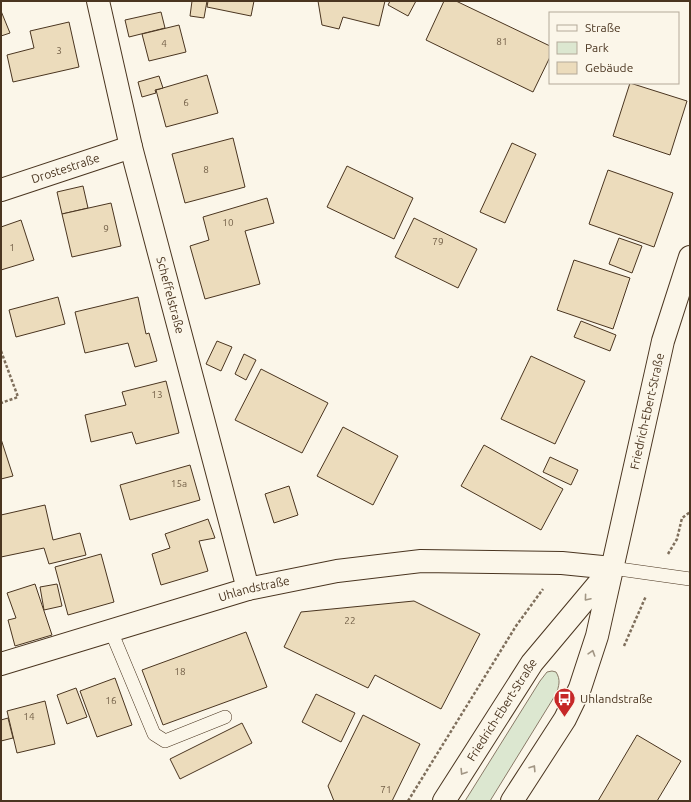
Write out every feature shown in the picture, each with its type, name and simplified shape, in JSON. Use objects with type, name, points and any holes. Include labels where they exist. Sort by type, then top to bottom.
[{"type":"street","name":"Scheffelstraße","points":[[98,1],[131,147],[248,589]]},
{"type":"street","name":"Drostestraße","points":[[1,190],[131,147]]},
{"type":"street","name":"Friedrich-Ebert-Straße","points":[[512,801],[565,719],[580,688],[597,636],[663,341],[690,257]]},
{"type":"street","name":"Uhlandstraße","points":[[1,664],[248,589],[337,572],[421,562],[562,563],[612,568]]},
{"type":"street","name":"Friedrich-Ebert-Straße","points":[[444,801],[532,663],[612,568]]},
{"type":"lane","points":[[612,568],[684,578],[690,568]]},
{"type":"lane","points":[[111,631],[154,734],[165,741],[225,717]]},
{"type":"path","points":[[1,351],[18,397],[1,403]]},
{"type":"path","points":[[656,574],[677,538],[682,518],[690,512]]},
{"type":"path","points":[[408,801],[516,626],[562,563]]},
{"type":"green space","points":[[547,672],[556,672],[559,678],[559,686],[556,694],[490,801],[465,801],[540,681]]},
{"type":"building","points":[[192,1],[207,1],[204,18],[190,16]]},
{"type":"building","points":[[208,1],[254,1],[251,16],[207,7]]},
{"type":"building","points":[[318,1],[385,1],[379,26],[343,17],[339,29],[322,25]]},
{"type":"building","points":[[390,1],[416,1],[408,16],[388,5]]},
{"type":"building","points":[[444,1],[456,1],[549,46],[549,59],[533,92],[426,40]]},
{"type":"building","points":[[1,11],[10,33],[1,36]]},
{"type":"building","points":[[161,12],[165,28],[129,37],[125,20]]},
{"type":"building","points":[[69,22],[79,67],[13,82],[7,55],[34,48],[30,31]]},
{"type":"building","points":[[179,25],[186,52],[149,61],[142,34]]},
{"type":"building","points":[[207,75],[218,113],[166,127],[156,90]]},
{"type":"building","points":[[159,76],[163,88],[155,90],[156,93],[142,97],[138,82]]},
{"type":"building","points":[[630,84],[687,101],[670,155],[613,136]]},
{"type":"building","points":[[233,138],[245,187],[185,203],[172,154]]},
{"type":"building","points":[[512,143],[536,154],[505,223],[480,212]]},
{"type":"building","points":[[347,166],[413,198],[394,239],[327,207]]},
{"type":"building","points":[[608,170],[673,193],[654,247],[589,224]]},
{"type":"building","points":[[83,186],[88,208],[62,214],[57,192]]},
{"type":"building","points":[[267,198],[274,223],[245,231],[260,284],[205,299],[190,246],[209,240],[203,217]]},
{"type":"building","points":[[111,203],[121,246],[72,257],[62,214]]},
{"type":"building","points":[[414,218],[477,249],[458,288],[395,257]]},
{"type":"building","points":[[21,220],[34,260],[1,270],[1,227]]},
{"type":"building","points":[[619,238],[642,246],[632,273],[609,264]]},
{"type":"building","points":[[574,260],[630,278],[613,329],[557,310]]},
{"type":"building","points":[[58,297],[65,324],[16,337],[9,310]]},
{"type":"building","points":[[138,297],[146,334],[149,333],[157,361],[135,367],[128,343],[85,353],[75,312]]},
{"type":"building","points":[[581,321],[616,335],[610,351],[574,337]]},
{"type":"building","points":[[217,341],[232,347],[221,371],[206,364]]},
{"type":"building","points":[[244,354],[256,360],[246,380],[235,374]]},
{"type":"building","points":[[531,356],[585,381],[555,444],[501,419]]},
{"type":"building","points":[[261,369],[328,403],[302,453],[235,420]]},
{"type":"building","points":[[166,381],[179,433],[136,444],[132,432],[91,442],[85,415],[126,405],[122,392]]},
{"type":"building","points":[[343,427],[398,456],[373,505],[317,476]]},
{"type":"building","points":[[1,439],[13,476],[1,479]]},
{"type":"building","points":[[484,445],[563,489],[541,530],[461,486]]},
{"type":"building","points":[[550,457],[578,470],[571,485],[543,472]]},
{"type":"building","points":[[190,465],[200,500],[130,520],[120,485]]},
{"type":"building","points":[[289,486],[298,515],[274,523],[265,494]]},
{"type":"building","points":[[45,505],[53,540],[80,533],[86,555],[49,564],[44,548],[1,557],[1,515]]},
{"type":"building","points":[[208,519],[215,538],[199,541],[208,571],[161,585],[152,554],[170,548],[165,534]]},
{"type":"building","points":[[101,554],[114,602],[68,615],[55,567]]},
{"type":"building","points":[[35,584],[52,635],[15,646],[8,620],[16,618],[7,593]]},
{"type":"building","points":[[57,584],[62,606],[44,610],[40,587]]},
{"type":"building","points":[[414,601],[480,634],[441,709],[375,675],[368,688],[284,647],[301,612]]},
{"type":"building","points":[[246,632],[267,687],[163,725],[142,670]]},
{"type":"building","points":[[115,678],[132,725],[97,737],[80,691]]},
{"type":"building","points":[[76,688],[87,717],[67,724],[57,695]]},
{"type":"building","points":[[316,694],[355,713],[341,742],[302,722]]},
{"type":"building","points":[[45,701],[55,744],[17,753],[7,711]]},
{"type":"building","points":[[363,715],[420,744],[392,801],[334,801],[328,786]]},
{"type":"building","points":[[8,718],[13,738],[1,741],[1,720]]},
{"type":"building","points":[[242,723],[252,743],[180,779],[170,759]]},
{"type":"building","points":[[637,735],[681,761],[657,801],[598,801]]},
{"type":"place","name":"Uhlandstraße","points":[[565,718]]}]
